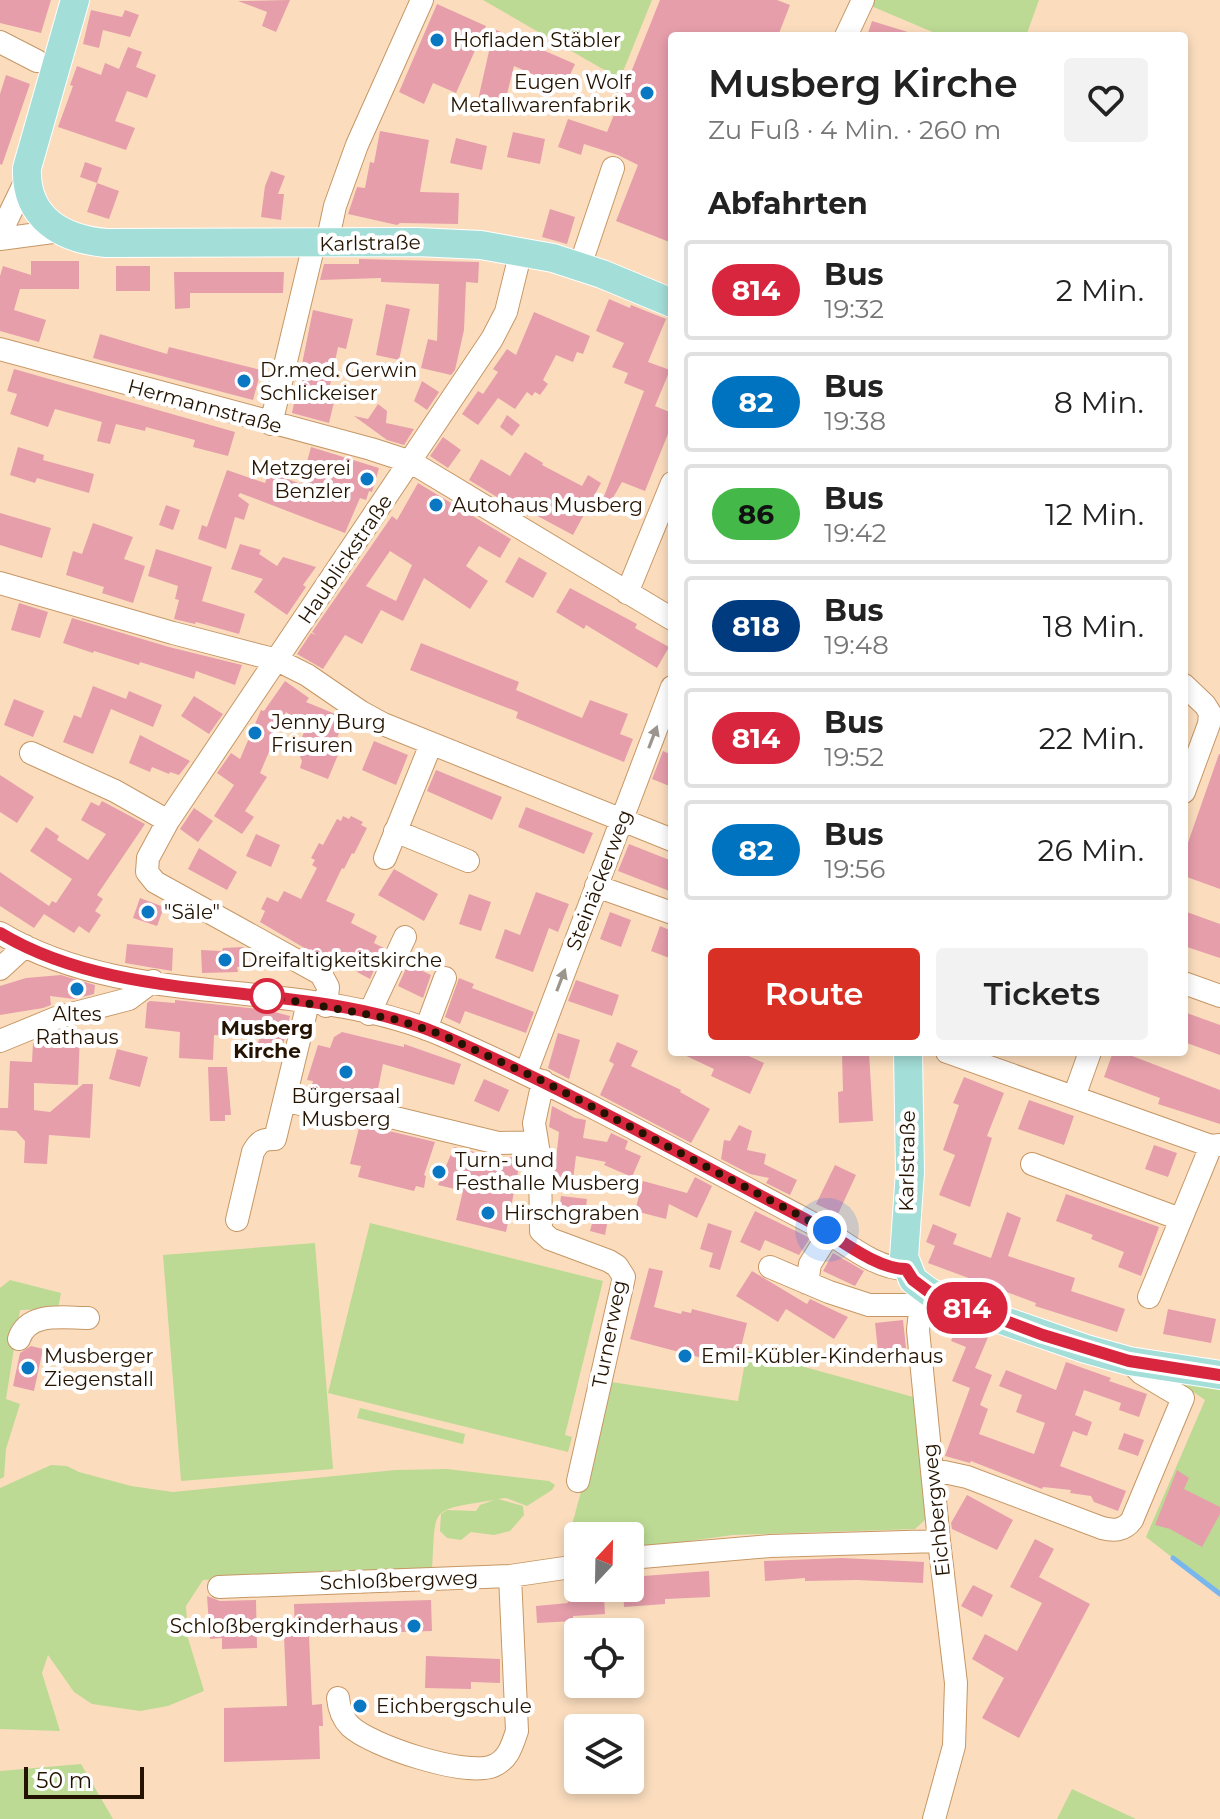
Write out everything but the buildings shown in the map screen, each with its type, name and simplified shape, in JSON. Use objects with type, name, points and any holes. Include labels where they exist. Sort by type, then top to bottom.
[{"type":"main road","points":[[60,231],[40,213],[27,178],[33,143],[75,0]]},
{"type":"main road","name":"Karlstraße","points":[[60,231],[72,237],[106,243],[450,243],[521,251],[580,266],[668,301]]},
{"type":"main road","name":"Karlstraße","points":[[906,1269],[904,1248],[910,1156],[908,1056]]},
{"type":"main road","points":[[906,1269],[926,1298],[1129,1361],[1220,1375]]},
{"type":"street","points":[[271,424],[320,244],[357,145],[422,0]]},
{"type":"street","points":[[848,32],[863,0]]},
{"type":"street","points":[[0,42],[37,61]]},
{"type":"street","points":[[580,266],[613,168]]},
{"type":"street","points":[[0,237],[27,178]]},
{"type":"street","points":[[0,237],[60,231]]},
{"type":"street","name":"Haublickstraße","points":[[317,1004],[328,987],[321,974],[155,882],[147,872],[148,858],[168,821],[499,327],[511,296],[521,251]]},
{"type":"street","name":"Hermannstraße","points":[[0,349],[411,462],[668,617]]},
{"type":"street","points":[[627,593],[668,493]]},
{"type":"street","points":[[0,583],[277,660],[307,675],[371,718],[668,838]]},
{"type":"street","points":[[1188,689],[1215,713],[1188,781]]},
{"type":"street","name":"Steinäckerweg","points":[[534,1077],[596,886],[668,697]]},
{"type":"street","points":[[385,858],[431,744]]},
{"type":"street","points":[[31,753],[115,791],[168,821]]},
{"type":"street","points":[[395,831],[468,861]]},
{"type":"street","points":[[596,886],[668,912]]},
{"type":"street","points":[[0,933],[25,946],[102,973],[317,1004],[426,1029],[534,1077],[830,1232],[884,1265],[906,1269]]},
{"type":"street","points":[[369,1014],[405,937]]},
{"type":"street","points":[[0,969],[25,946]]},
{"type":"street","points":[[426,1029],[445,978]]},
{"type":"street","points":[[0,1041],[56,1018],[129,999],[153,981]]},
{"type":"street","points":[[1188,984],[1220,996]]},
{"type":"street","points":[[237,1220],[253,1152],[264,1139],[275,1139],[317,1004]]},
{"type":"street","points":[[958,1056],[1215,1145],[1180,1219],[1149,1297]]},
{"type":"street","points":[[1074,1097],[1089,1056]]},
{"type":"street","name":"Turnerweg","points":[[534,1077],[541,1231],[550,1239],[609,1261],[622,1272],[624,1284],[578,1481]]},
{"type":"street","points":[[285,1100],[342,1115],[358,1109],[498,1143],[536,1142]]},
{"type":"street","points":[[1032,1164],[1180,1219]]},
{"type":"street","points":[[807,1283],[810,1264],[830,1232]]},
{"type":"street","points":[[770,1267],[869,1305],[926,1298]]},
{"type":"street","name":"Eichbergweg","points":[[926,1298],[918,1330],[939,1541],[955,1661],[955,1731],[951,1763],[934,1819]]},
{"type":"street","points":[[19,1339],[22,1330],[34,1320],[88,1318]]},
{"type":"street","points":[[932,1472],[967,1477],[1102,1528],[1125,1527],[1132,1520],[1183,1398],[1141,1373],[1129,1361]]},
{"type":"street","points":[[644,1557],[754,1547],[939,1541]]},
{"type":"street","name":"Schloßbergweg","points":[[219,1587],[510,1576],[564,1568]]},
{"type":"street","points":[[338,1698],[345,1720],[368,1738],[438,1762],[466,1767],[482,1769],[503,1759],[517,1731],[510,1576]]},
{"type":"green space","points":[[483,0],[652,0],[620,79]]},
{"type":"green space","points":[[873,0],[1039,0],[1027,32],[933,32],[871,6]]},
{"type":"green space","points":[[370,1223],[603,1281],[565,1435],[572,1437],[568,1452],[328,1393]]},
{"type":"green space","points":[[315,1243],[333,1469],[181,1481],[163,1255]]},
{"type":"green space","points":[[10,1280],[61,1293],[58,1309],[20,1310],[6,1399],[20,1404],[6,1449],[4,1477],[0,1479],[0,1288]]},
{"type":"green space","points":[[747,1351],[917,1398],[926,1519],[915,1529],[733,1535],[644,1547],[644,1522],[573,1522],[611,1382],[738,1401]]},
{"type":"green space","points":[[1176,1380],[1220,1381],[1220,1595],[1146,1537],[1205,1400]]},
{"type":"green space","points":[[360,1408],[465,1434],[463,1444],[357,1418]]},
{"type":"green space","points":[[51,1465],[67,1466],[131,1486],[173,1492],[395,1470],[447,1469],[549,1481],[555,1485],[527,1506],[506,1498],[498,1499],[523,1506],[524,1515],[510,1531],[494,1535],[471,1532],[461,1540],[447,1538],[440,1531],[441,1514],[434,1533],[432,1570],[203,1580],[186,1606],[188,1638],[204,1691],[168,1706],[140,1711],[92,1704],[74,1692],[48,1655],[42,1673],[60,1731],[0,1729],[0,1488]],"holes":[[[494,1500],[480,1505],[476,1511],[447,1510],[442,1513],[446,1510],[457,1506]]]},
{"type":"green space","points":[[81,1764],[113,1819],[0,1819],[0,1771]]},
{"type":"green space","points":[[1072,1789],[1136,1819],[1057,1819]]},
{"type":"waterway","points":[[1173,1558],[1220,1594]]},
{"type":"bus line","name":"814","points":[[0,933],[39,952],[116,977],[326,1006],[398,1020],[440,1034],[543,1081],[827,1230],[876,1261],[895,1269],[906,1269],[920,1286],[946,1300],[1105,1355],[1152,1366],[1220,1375]]},
{"type":"place","name":"Hofladen Stäbler","points":[[437,40]]},
{"type":"place","name":"Eugen Wolf Metallwarenfabrik","points":[[647,93]]},
{"type":"place","name":"Dr.med. Gerwin Schlickeiser","points":[[244,381]]},
{"type":"place","name":"Metzgerei Benzler","points":[[367,479]]},
{"type":"place","name":"Autohaus Musberg","points":[[436,505]]},
{"type":"place","name":"Jenny Burg Frisuren","points":[[255,733]]},
{"type":"place","name":"\"Säle\"","points":[[148,912]]},
{"type":"place","name":"Dreifaltigkeitskirche","points":[[225,960]]},
{"type":"place","name":"Altes Rathaus","points":[[77,989]]},
{"type":"place","name":"Musberg Kirche","points":[[267,996]]},
{"type":"place","name":"Bürgersaal Musberg","points":[[346,1072]]},
{"type":"place","name":"Turn- und Festhalle Musberg","points":[[439,1172]]},
{"type":"place","name":"Hirschgraben","points":[[488,1213]]},
{"type":"place","name":"Emil-Kübler-Kinderhaus","points":[[685,1356]]},
{"type":"place","name":"Musberger Ziegenstall","points":[[28,1368]]},
{"type":"place","name":"Schloßbergkinderhaus","points":[[414,1626]]},
{"type":"place","name":"Eichbergschule","points":[[360,1706]]},
{"type":"route","points":[[267,996],[398,1020],[440,1034],[543,1081],[827,1230]]}]
